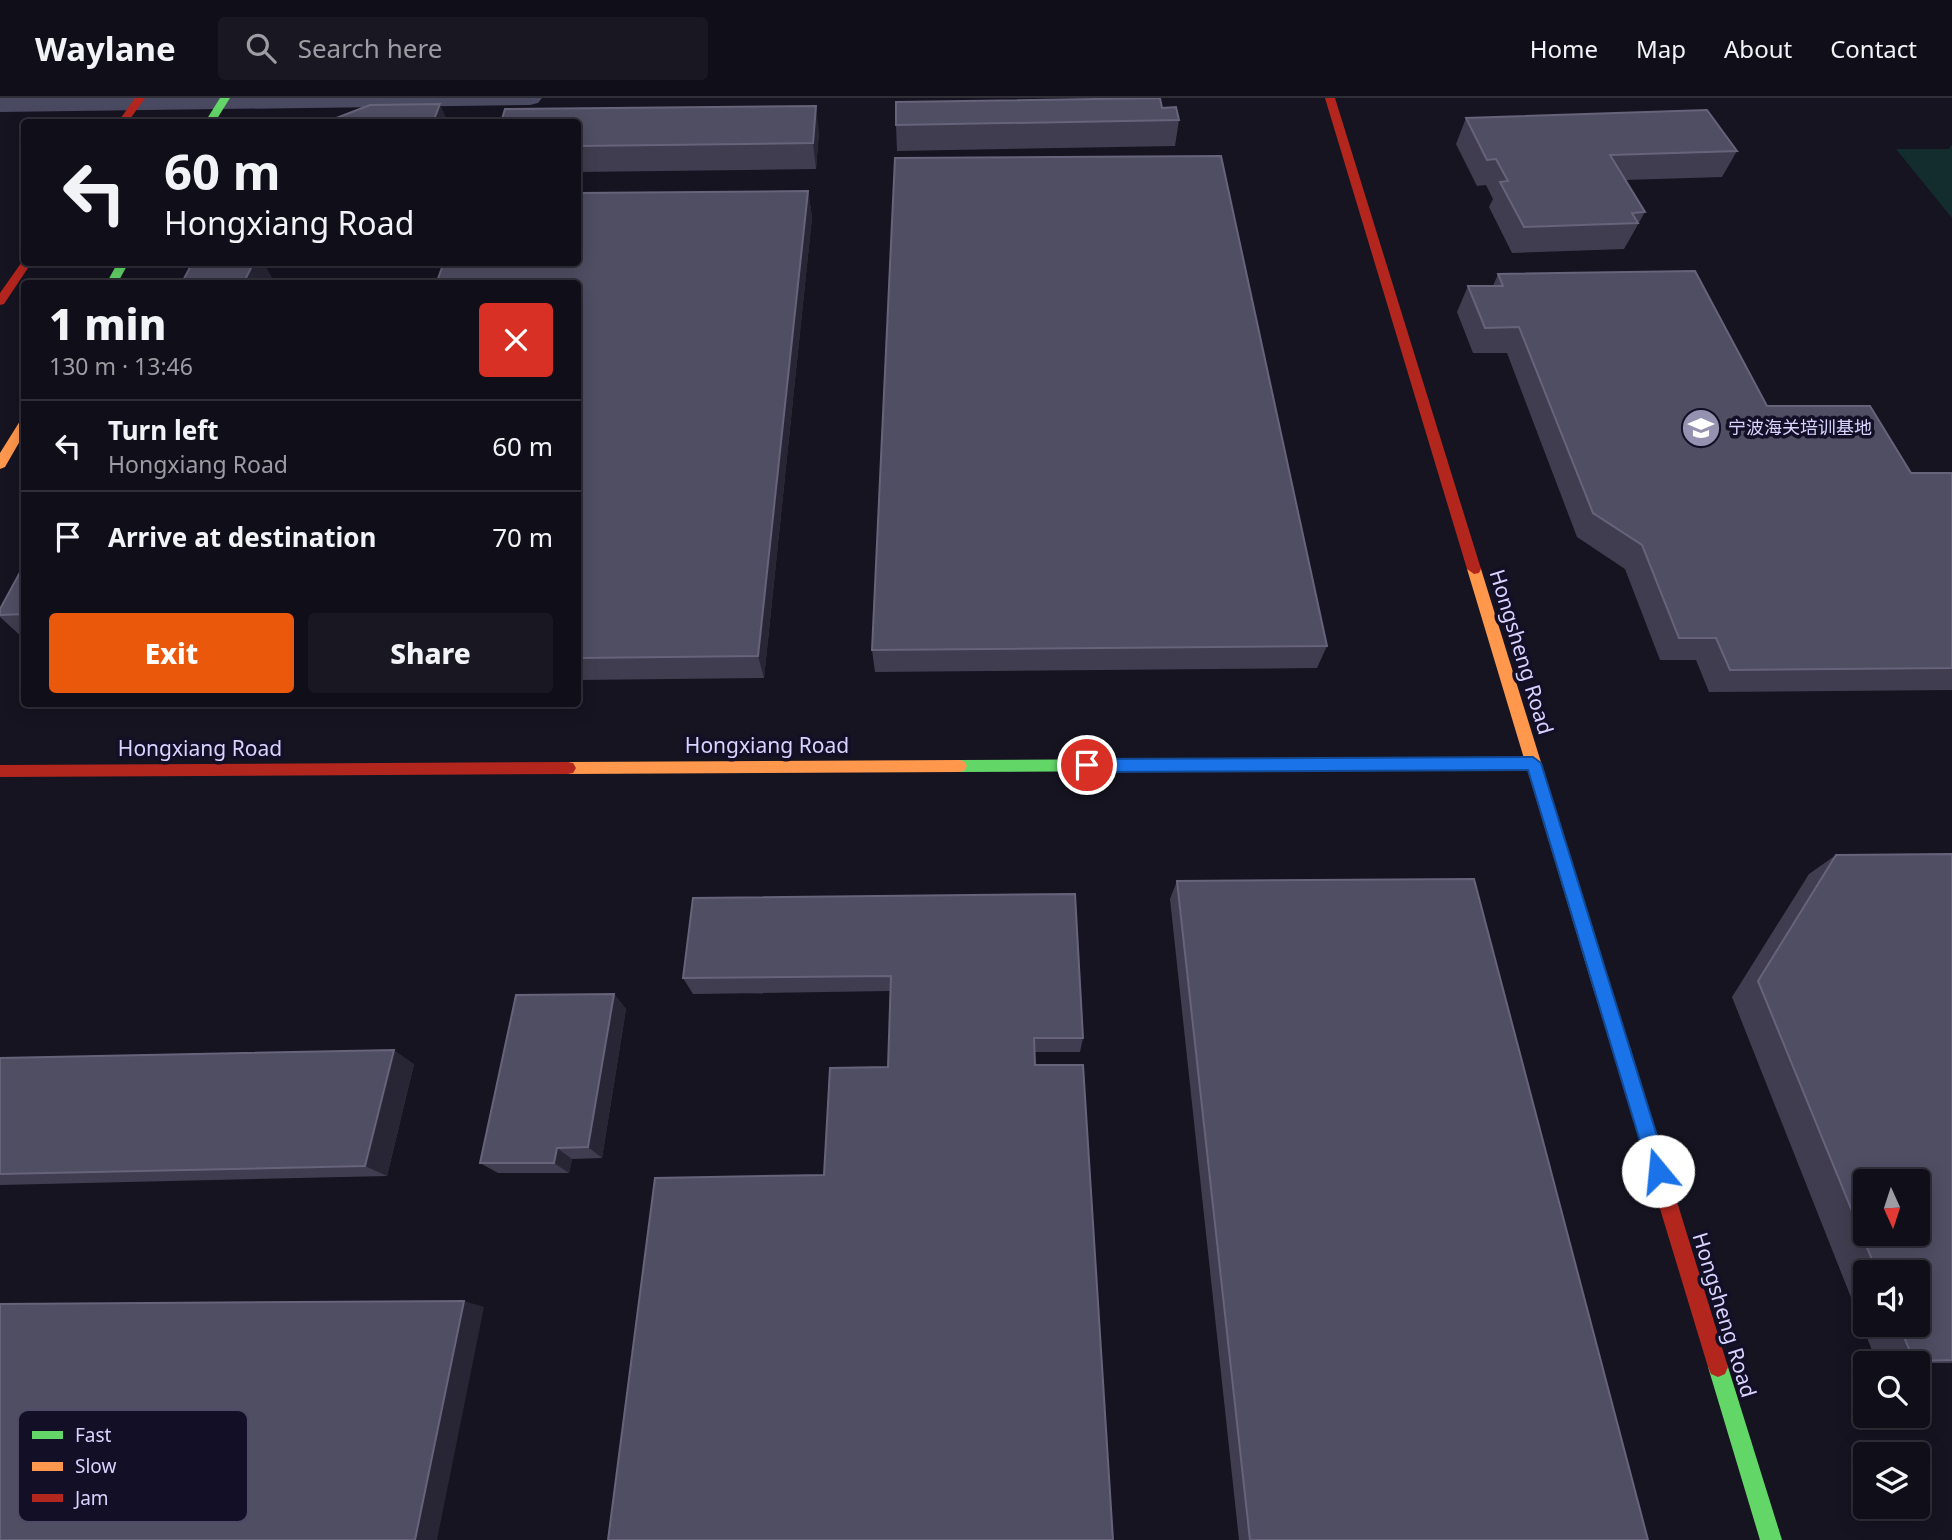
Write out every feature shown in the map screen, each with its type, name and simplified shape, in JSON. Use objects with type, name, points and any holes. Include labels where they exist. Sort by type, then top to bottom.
[{"type":"street","points":[[0,105],[219,108],[530,98]]},
{"type":"street","name":"Hongsheng Road","points":[[1330,98],[1771,1540]]},
{"type":"street","points":[[0,301],[24,266]]},
{"type":"street","points":[[0,464],[21,429]]},
{"type":"street","name":"Hongxiang Road","points":[[0,771],[1533,763]]},
{"type":"green space","points":[[1952,145],[1952,218],[1896,149],[1949,149]]},
{"type":"building","points":[[1160,98],[1162,108],[1176,107],[1179,120],[896,125],[896,102]]},
{"type":"building","points":[[440,104],[434,119],[334,119],[370,105]]},
{"type":"building","points":[[816,106],[813,143],[581,146],[581,119],[502,119],[505,109]]},
{"type":"building","points":[[1707,110],[1737,151],[1610,155],[1645,212],[1632,213],[1638,223],[1524,227],[1500,182],[1508,181],[1496,159],[1487,160],[1466,118]]},
{"type":"building","points":[[1221,156],[1327,646],[872,650],[895,158]]},
{"type":"building","points":[[808,191],[758,656],[581,658],[581,280],[437,280],[443,266],[581,266],[581,193]]},
{"type":"building","points":[[191,266],[252,266],[245,280],[183,280]]},
{"type":"building","points":[[1695,271],[1767,406],[1870,406],[1911,473],[1952,473],[1952,668],[1730,670],[1716,638],[1679,638],[1642,545],[1593,513],[1519,327],[1485,328],[1468,286],[1503,286],[1498,274]]},
{"type":"building","points":[[21,570],[21,614],[0,615],[0,609]]},
{"type":"building","points":[[1952,854],[1952,1360],[1930,1361],[1930,1351],[1910,1351],[1904,1337],[1930,1337],[1930,1260],[1872,1260],[1866,1246],[1930,1246],[1930,1169],[1853,1169],[1853,1213],[1758,981],[1836,855]]},
{"type":"building","points":[[1474,879],[1648,1540],[1250,1540],[1177,881]]},
{"type":"building","points":[[1075,894],[1083,1038],[1034,1038],[1035,1065],[1083,1065],[1113,1540],[608,1540],[655,1178],[824,1175],[830,1068],[888,1067],[891,976],[683,978],[693,898]]},
{"type":"building","points":[[614,994],[588,1147],[557,1148],[554,1163],[480,1163],[516,995]]},
{"type":"building","points":[[394,1050],[365,1166],[0,1174],[0,1058]]},
{"type":"building","points":[[464,1301],[415,1540],[0,1540],[0,1304]]},
{"type":"traffic: fast","points":[[212,119],[225,98]]},
{"type":"traffic: fast","points":[[113,280],[122,266]]},
{"type":"traffic: fast","points":[[959,766],[1533,763]]},
{"type":"traffic: fast","points":[[1718,1367],[1771,1540]]},
{"type":"traffic: slow","points":[[0,464],[21,429]]},
{"type":"traffic: slow","points":[[1474,569],[1603,991]]},
{"type":"traffic: slow","points":[[568,768],[959,766]]},
{"type":"traffic: jam","points":[[125,119],[140,98]]},
{"type":"traffic: jam","points":[[1330,98],[1474,569]]},
{"type":"traffic: jam","points":[[0,301],[24,266]]},
{"type":"traffic: jam","points":[[0,771],[568,768]]},
{"type":"traffic: jam","points":[[1603,991],[1718,1367]]},
{"type":"place","name":"宁波海关培训基地","points":[[1701,428]]},
{"type":"route","points":[[1087,765],[1533,763],[1658,1171]]}]
